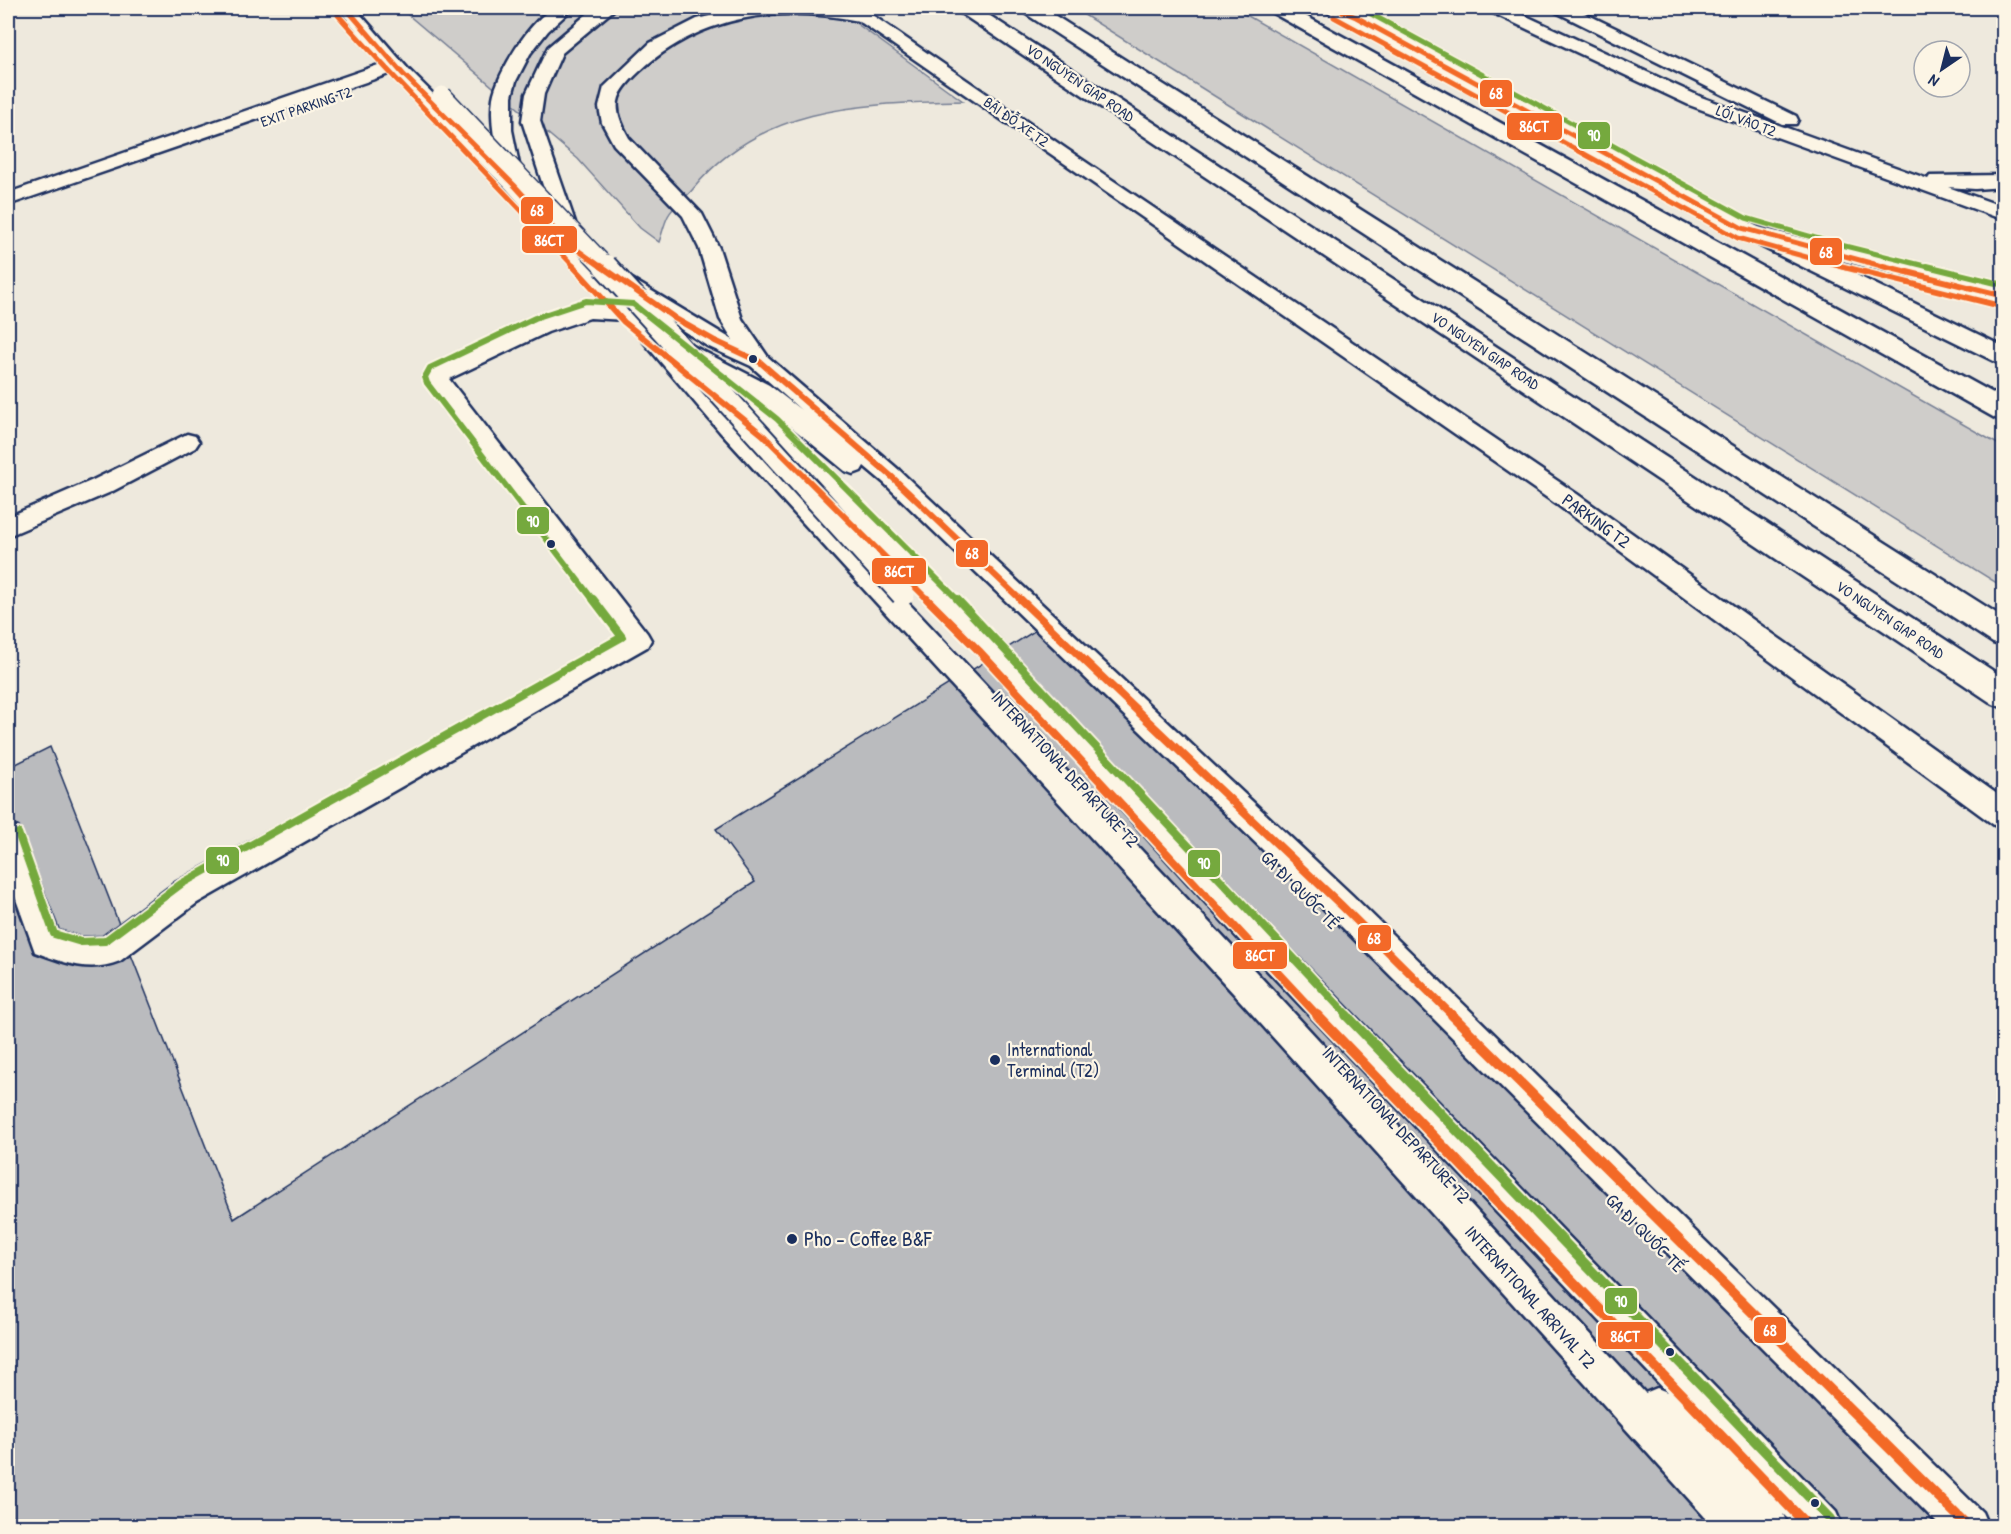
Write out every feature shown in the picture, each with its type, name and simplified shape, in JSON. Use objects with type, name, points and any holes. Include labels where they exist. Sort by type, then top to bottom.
[{"type":"main road","name":"VO NGUYEN GIAP ROAD","points":[[966,8],[2004,695]]},
{"type":"main road","name":"VO NGUYEN GIAP ROAD","points":[[1030,8],[2004,634]]},
{"type":"main road","points":[[1278,8],[2004,411]]},
{"type":"main road","points":[[1334,8],[1348,12],[1743,228],[2004,358]]},
{"type":"lane","name":"INTERNATIONAL DEPARTURE T2","points":[[358,8],[1768,1527]]},
{"type":"lane","name":"INTERNATIONAL ARRIVAL T2","points":[[358,8],[400,70],[514,185],[565,232],[631,314],[728,426],[1245,983],[1740,1527]]},
{"type":"lane","points":[[514,185],[502,130],[500,109],[506,85],[518,58],[539,31],[565,8]]},
{"type":"lane","points":[[608,8],[590,20],[554,51],[535,94],[531,121],[565,232],[676,319],[715,341],[760,362]]},
{"type":"lane","name":"LỐI VÀO T2","points":[[1497,8],[1695,101],[2004,214]]},
{"type":"lane","points":[[1562,8],[1799,125],[1857,161]]},
{"type":"lane","points":[[859,12],[773,9],[745,12],[703,23],[668,39],[648,53],[619,80],[610,96],[608,106],[611,123],[621,141],[692,214],[709,248],[731,319],[740,335],[760,362],[883,469],[1324,889],[1968,1527]]},
{"type":"lane","name":"PARKING T2","points":[[859,12],[1070,160],[1568,500],[2004,816]]},
{"type":"lane","points":[[8,199],[400,70]]},
{"type":"lane","name":"EXIT PARKING T2","points":[[208,141],[400,70]]},
{"type":"lane","points":[[1897,176],[1975,183],[2004,181]]},
{"type":"lane","points":[[1743,228],[1841,256],[2004,296]]},
{"type":"lane","points":[[8,837],[46,942],[80,953],[109,951],[186,893],[638,640],[435,377],[540,327],[589,311],[631,314],[666,340],[770,427],[987,644],[1276,957],[1822,1527]]},
{"type":"lane","name":"GA ĐI QUỐC TẾ","points":[[666,340],[761,390],[959,552],[1940,1527]]},
{"type":"lane","points":[[8,507],[135,454],[187,442],[102,486],[8,527]]},
{"type":"shaded area","points":[[400,8],[835,8],[963,101],[852,108],[816,114],[782,125],[750,140],[720,161],[670,212],[659,242],[640,228],[578,159]]},
{"type":"shaded area","points":[[1073,8],[1234,8],[2003,447],[2003,587]]},
{"type":"building","name":"International Terminal (T2)","points":[[1057,617],[1987,1526],[8,1526],[8,768],[50,747],[234,1219],[755,882],[716,829]]},
{"type":"transit line","name":"68","points":[[346,8],[403,74],[514,185],[565,241],[676,319],[715,341],[760,362],[891,476],[1341,905],[1968,1526]]},
{"type":"transit line","name":"68","points":[[1334,8],[1356,17],[1742,228],[1830,253],[2004,296]]},
{"type":"transit line","name":"90","points":[[1360,8],[1746,218],[1833,243],[2004,285]]},
{"type":"transit line","name":"86CT","points":[[338,15],[396,81],[506,192],[624,322],[763,435],[979,651],[1268,964],[1808,1526]]},
{"type":"transit line","name":"86CT","points":[[1334,17],[1738,238],[1827,263],[2001,306]]},
{"type":"transit line","name":"90","points":[[18,833],[54,934],[81,942],[105,941],[181,884],[622,637],[427,383],[425,377],[430,368],[535,318],[586,301],[633,304],[777,419],[995,637],[1284,950],[1830,1519]]},
{"type":"place","name":"International Terminal (T2)","points":[[995,1060]]},
{"type":"place","name":"Pho - Coffee B&F","points":[[792,1239]]}]
